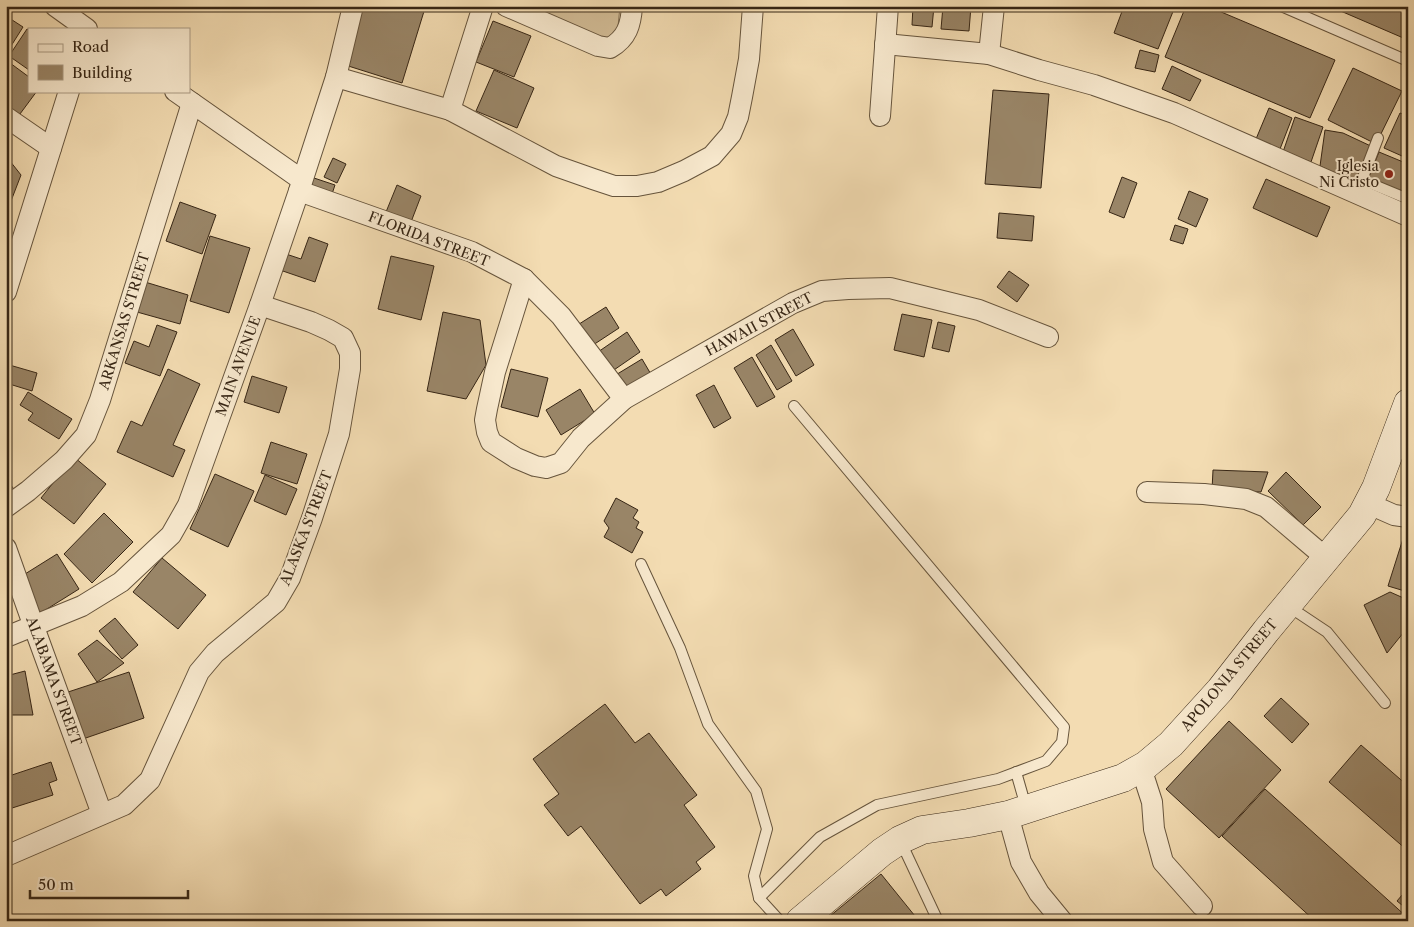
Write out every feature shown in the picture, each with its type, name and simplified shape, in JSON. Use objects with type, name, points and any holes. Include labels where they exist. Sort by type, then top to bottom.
[{"type":"main road","name":"APOLONIA STREET","points":[[800,921],[882,852],[900,840],[922,830],[969,823],[1017,812],[1123,778],[1141,768],[1171,744],[1220,690],[1266,630],[1362,515],[1369,504],[1408,403]]},
{"type":"street","points":[[55,6],[86,28]]},
{"type":"street","name":"MAIN AVENUE","points":[[6,637],[82,606],[121,582],[171,535],[188,505],[260,305],[336,77],[353,6]]},
{"type":"street","points":[[450,110],[484,6]]},
{"type":"street","points":[[506,6],[598,46],[610,48],[620,42],[627,32],[632,6]]},
{"type":"street","points":[[336,77],[450,110],[556,166],[614,186],[637,186],[658,182],[712,156],[731,134],[738,118],[742,97],[753,6]]},
{"type":"street","points":[[880,116],[888,6]]},
{"type":"street","points":[[989,54],[994,6]]},
{"type":"street","points":[[885,44],[989,54],[1094,85],[1174,113],[1360,186],[1408,216]]},
{"type":"street","points":[[6,292],[69,92]]},
{"type":"street","name":"FLORIDA STREET","points":[[176,92],[300,185],[472,252],[524,279],[561,316],[624,399]]},
{"type":"street","name":"ARKANSAS STREET","points":[[6,507],[64,460],[86,435],[100,400],[192,103]]},
{"type":"street","points":[[6,117],[51,148]]},
{"type":"street","name":"HAWAII STREET","points":[[524,279],[495,372],[485,420],[491,442],[516,458],[535,466],[546,468],[561,463],[581,438],[624,399],[793,303],[822,291],[890,288],[978,310],[1048,336]]},
{"type":"street","name":"ALASKA STREET","points":[[6,856],[124,805],[150,780],[199,672],[215,653],[276,602],[290,578],[339,434],[350,369],[350,353],[343,338],[329,330],[260,305]]},
{"type":"street","points":[[1147,492],[1204,494],[1246,499],[1266,507],[1326,558]]},
{"type":"street","points":[[1369,504],[1394,515],[1408,517]]},
{"type":"street","name":"ALABAMA STREET","points":[[6,548],[102,814]]},
{"type":"street","points":[[1141,768],[1152,802],[1154,829],[1163,862],[1202,906]]},
{"type":"street","points":[[1017,812],[1021,862],[1039,893],[1062,921]]},
{"type":"lane","points":[[1281,6],[1408,61]]},
{"type":"lane","points":[[1378,138],[1360,186],[1408,199]]},
{"type":"lane","points":[[759,898],[820,837],[877,805],[998,779],[1046,761],[1062,742],[1064,727],[794,406]]},
{"type":"lane","points":[[641,564],[680,648],[708,724],[756,790],[766,828],[754,876],[759,898],[780,921]]},
{"type":"lane","points":[[1287,606],[1327,632],[1385,704]]},
{"type":"lane","points":[[1016,772],[1017,812]]},
{"type":"lane","points":[[900,840],[938,921]]},
{"type":"shaded area","points":[[516,6],[620,6],[617,37],[609,44]]},
{"type":"building","points":[[360,6],[420,6],[425,8],[402,83],[342,64]]},
{"type":"building","points":[[913,6],[934,6],[932,27],[912,25]]},
{"type":"building","points":[[943,6],[971,6],[969,31],[941,29]]},
{"type":"building","points":[[1124,6],[1168,6],[1174,9],[1158,49],[1114,33]]},
{"type":"building","points":[[1186,6],[1207,6],[1335,60],[1310,118],[1165,57]]},
{"type":"building","points":[[1329,6],[1408,6],[1408,40]]},
{"type":"building","points":[[6,16],[23,27],[6,54]]},
{"type":"building","points":[[493,21],[531,36],[514,77],[476,62]]},
{"type":"building","points":[[27,29],[28,30],[28,69],[9,56]]},
{"type":"building","points":[[1140,50],[1159,55],[1155,72],[1135,68]]},
{"type":"building","points":[[6,60],[28,76],[28,92],[36,92],[17,118],[6,110]]},
{"type":"building","points":[[1172,66],[1201,80],[1190,101],[1162,89]]},
{"type":"building","points":[[1353,68],[1402,91],[1376,144],[1328,120]]},
{"type":"building","points":[[494,70],[534,88],[517,128],[476,111]]},
{"type":"building","points":[[993,90],[1049,94],[1041,188],[985,184]]},
{"type":"building","points":[[1269,108],[1292,118],[1280,149],[1256,139]]},
{"type":"building","points":[[1400,113],[1408,116],[1408,143],[1402,156],[1384,148]]},
{"type":"building","points":[[1295,117],[1323,127],[1311,162],[1283,152]]},
{"type":"building","points":[[1325,130],[1343,133],[1375,148],[1358,184],[1320,166]]},
{"type":"building","name":"Iglesia Ni Cristo","points":[[1379,152],[1408,164],[1408,202],[1366,184]]},
{"type":"building","points":[[6,156],[21,175],[11,201],[6,200]]},
{"type":"building","points":[[333,158],[346,164],[337,183],[324,177]]},
{"type":"building","points":[[311,177],[335,185],[330,200],[306,192]]},
{"type":"building","points":[[1122,177],[1137,183],[1124,218],[1109,212]]},
{"type":"building","points":[[1266,179],[1330,207],[1317,237],[1253,208]]},
{"type":"building","points":[[397,185],[421,196],[411,222],[386,212]]},
{"type":"building","points":[[1189,191],[1208,199],[1196,227],[1178,219]]},
{"type":"building","points":[[180,202],[216,215],[202,254],[166,241]]},
{"type":"building","points":[[999,213],[1034,216],[1032,241],[997,238]]},
{"type":"building","points":[[1175,225],[1188,229],[1183,244],[1170,240]]},
{"type":"building","points":[[210,236],[250,248],[229,313],[190,301]]},
{"type":"building","points":[[309,237],[328,244],[315,282],[277,269],[283,253],[301,259]]},
{"type":"building","points":[[391,256],[434,266],[421,320],[378,309]]},
{"type":"building","points":[[1009,271],[1029,285],[1017,302],[997,287]]},
{"type":"building","points":[[1408,274],[1408,285],[1403,283]]},
{"type":"building","points":[[145,282],[188,295],[180,324],[137,312]]},
{"type":"building","points":[[606,307],[619,328],[590,347],[576,326]]},
{"type":"building","points":[[443,312],[480,320],[486,365],[466,399],[427,391]]},
{"type":"building","points":[[902,314],[932,320],[924,357],[894,350]]},
{"type":"building","points":[[938,322],[955,326],[949,352],[932,348]]},
{"type":"building","points":[[157,325],[177,332],[160,376],[125,363],[134,341],[149,347]]},
{"type":"building","points":[[793,329],[814,365],[796,376],[775,340]]},
{"type":"building","points":[[627,332],[640,352],[611,372],[598,352]]},
{"type":"building","points":[[771,345],[792,381],[777,390],[756,355]]},
{"type":"building","points":[[752,357],[775,397],[757,407],[734,368]]},
{"type":"building","points":[[642,359],[652,376],[624,393],[614,376]]},
{"type":"building","points":[[6,364],[37,373],[32,391],[6,383]]},
{"type":"building","points":[[168,369],[200,384],[173,445],[185,450],[173,477],[117,452],[131,421],[142,426]]},
{"type":"building","points":[[511,369],[548,378],[538,417],[501,407]]},
{"type":"building","points":[[252,376],[287,387],[279,413],[244,402]]},
{"type":"building","points":[[714,385],[731,418],[714,428],[696,395]]},
{"type":"building","points":[[580,389],[595,414],[561,435],[546,410]]},
{"type":"building","points":[[28,392],[72,419],[59,439],[28,420],[33,413],[20,405]]},
{"type":"building","points":[[271,442],[307,454],[297,484],[261,473]]},
{"type":"building","points":[[74,457],[106,484],[74,524],[41,498]]},
{"type":"building","points":[[1213,470],[1268,472],[1261,492],[1212,490]]},
{"type":"building","points":[[1286,472],[1321,507],[1303,525],[1268,491]]},
{"type":"building","points":[[215,474],[254,491],[228,547],[190,529]]},
{"type":"building","points":[[265,475],[297,489],[286,515],[254,501]]},
{"type":"building","points":[[6,478],[13,488],[6,491]]},
{"type":"building","points":[[616,498],[638,510],[633,518],[639,522],[636,528],[643,532],[632,553],[604,537],[609,528],[604,521]]},
{"type":"building","points":[[104,513],[133,542],[92,583],[64,554]]},
{"type":"building","points":[[1408,526],[1408,592],[1388,586]]},
{"type":"building","points":[[57,554],[79,589],[39,614],[17,579]]},
{"type":"building","points":[[162,558],[206,595],[178,629],[133,592]]},
{"type":"building","points":[[1390,592],[1408,600],[1408,627],[1387,653],[1364,605]]},
{"type":"building","points":[[115,618],[138,645],[122,659],[99,631]]},
{"type":"building","points":[[97,640],[124,663],[97,682],[78,654]]},
{"type":"building","points":[[25,671],[33,715],[6,715],[6,676]]},
{"type":"building","points":[[129,672],[144,718],[77,741],[62,694]]},
{"type":"building","points":[[1281,698],[1309,724],[1292,743],[1264,716]]},
{"type":"building","points":[[605,704],[635,743],[649,733],[697,795],[684,805],[715,847],[696,862],[701,869],[666,896],[661,889],[640,904],[581,826],[568,836],[544,805],[559,794],[533,759]]},
{"type":"building","points":[[1229,721],[1281,770],[1219,838],[1166,789]]},
{"type":"building","points":[[1361,745],[1408,786],[1408,851],[1329,782]]},
{"type":"building","points":[[51,762],[57,780],[49,783],[53,795],[9,809],[6,801],[6,777]]},
{"type":"building","points":[[1265,789],[1408,918],[1408,921],[1315,921],[1222,836]]},
{"type":"building","points":[[881,874],[919,921],[824,921]]},
{"type":"building","points":[[1408,888],[1408,910],[1397,901]]},
{"type":"place","name":"Iglesia Ni Cristo","points":[[1389,174]]}]
